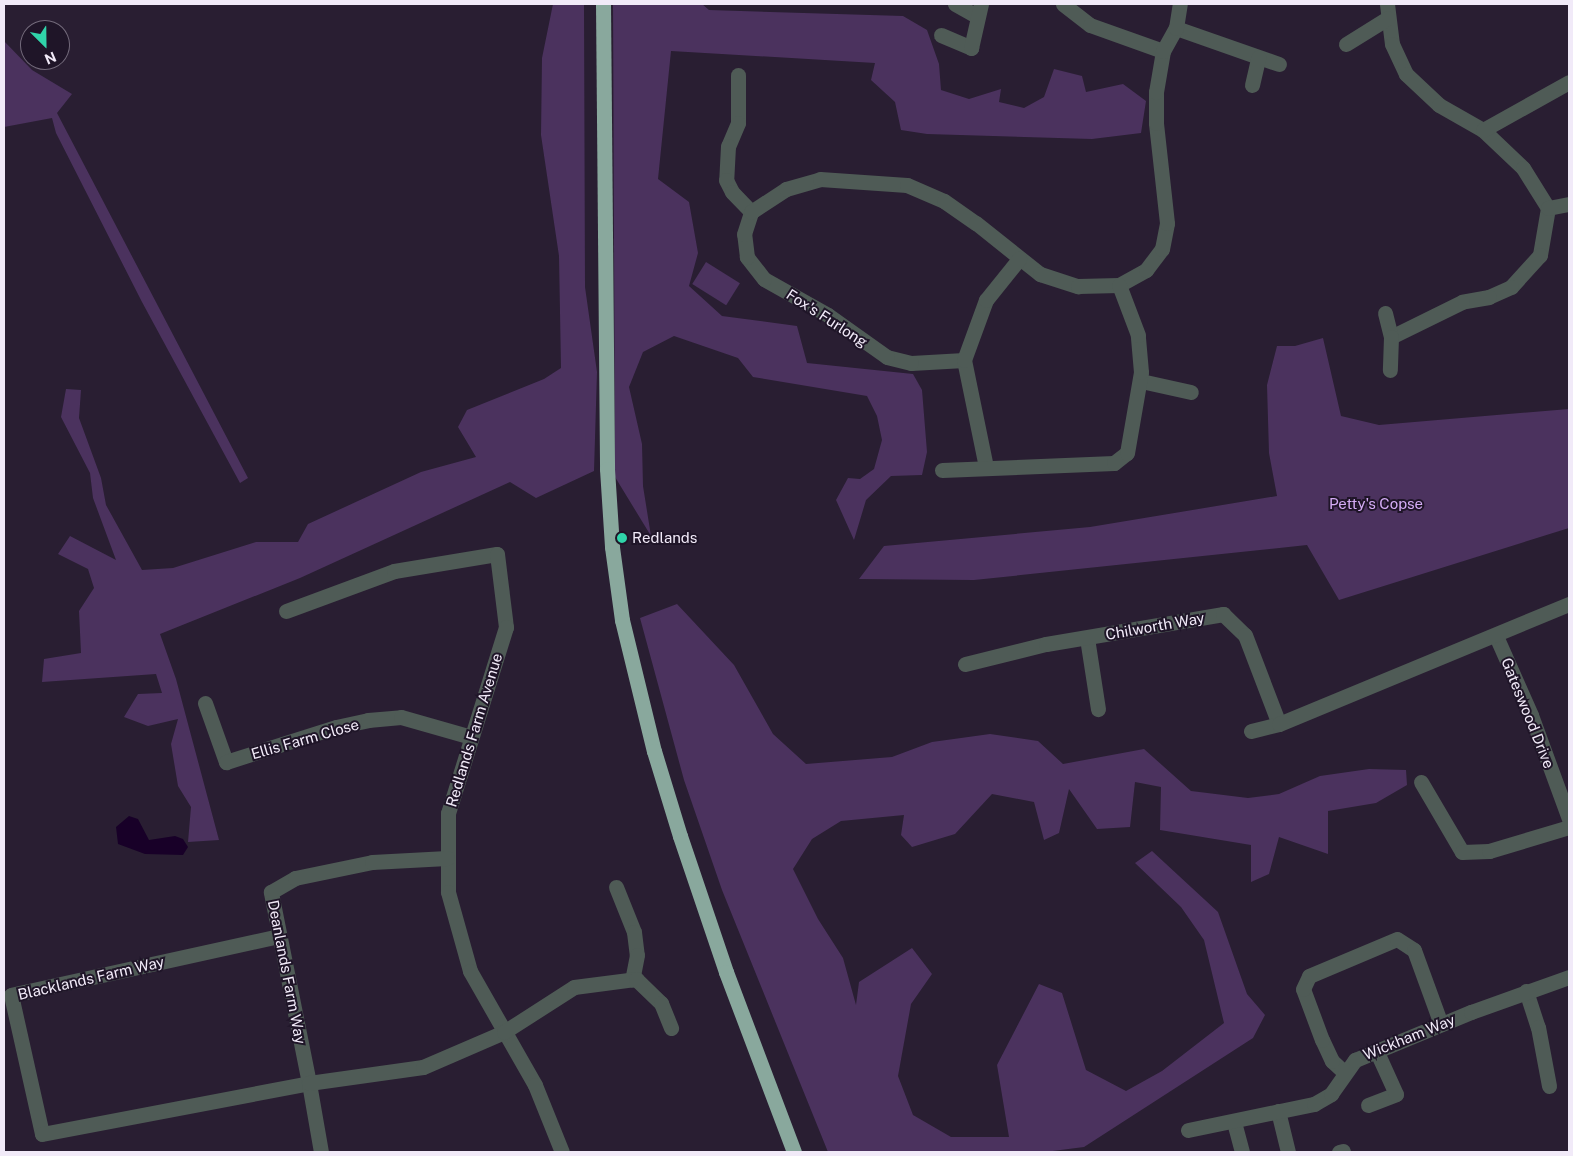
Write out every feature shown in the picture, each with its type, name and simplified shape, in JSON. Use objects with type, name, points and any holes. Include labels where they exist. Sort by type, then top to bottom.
[{"type":"highway","points":[[603,4],[607,469],[612,547],[622,620],[654,751],[680,836],[726,972],[794,1152]]},
{"type":"street","points":[[941,35],[971,48],[979,10],[955,4]]},
{"type":"street","points":[[1063,4],[1090,25],[1163,51]]},
{"type":"street","points":[[738,75],[738,124],[728,146],[726,180],[732,192],[751,212],[786,190],[820,179],[907,185],[944,201],[1040,274],[1078,286],[1119,285],[1146,270],[1162,249],[1167,222],[1156,122],[1156,92],[1163,51],[1176,28],[1180,4]]},
{"type":"street","points":[[1346,44],[1388,11]]},
{"type":"street","points":[[1388,11],[1392,44],[1406,74],[1439,105],[1483,130],[1523,168],[1548,208],[1540,255],[1511,287],[1489,296],[1462,302],[1390,337]]},
{"type":"street","points":[[1176,28],[1279,64]]},
{"type":"street","points":[[1252,85],[1258,58]]},
{"type":"street","points":[[1483,130],[1569,82]]},
{"type":"street","points":[[1548,208],[1569,204]]},
{"type":"street","name":"Fox's Furlong","points":[[751,212],[744,234],[747,257],[764,280],[828,315],[887,357],[911,363],[964,360]]},
{"type":"street","points":[[986,467],[964,360],[986,300],[1019,258]]},
{"type":"street","points":[[942,470],[1114,463],[1127,453],[1141,381],[1138,335],[1119,285]]},
{"type":"street","points":[[1385,312],[1390,337],[1390,370]]},
{"type":"street","points":[[1141,381],[1191,392]]},
{"type":"street","name":"Redlands Farm Avenue","points":[[286,611],[394,571],[497,554],[506,627],[448,813],[448,892],[470,971],[535,1084],[562,1152]]},
{"type":"street","points":[[1251,731],[1279,724],[1496,636],[1569,604]]},
{"type":"street","name":"Chilworth Way","points":[[965,664],[1087,638],[1223,614],[1245,635],[1279,724]]},
{"type":"street","name":"Gateswood Drive","points":[[1496,636],[1534,724],[1569,819]]},
{"type":"street","points":[[1087,638],[1098,708]]},
{"type":"street","name":"Ellis Farm Close","points":[[205,703],[226,762],[336,727],[368,720],[401,717],[471,737]]},
{"type":"street","points":[[1421,782],[1462,852],[1489,851],[1569,827]]},
{"type":"street","name":"Deanlands Farm Way","points":[[309,1083],[271,892],[295,878],[372,862],[447,858]]},
{"type":"street","points":[[616,887],[634,932],[637,955],[632,980],[636,979],[661,1003],[670,1028]]},
{"type":"street","name":"Blacklands Farm Way","points":[[280,936],[11,995],[42,1134],[309,1083],[423,1067],[504,1032],[574,987],[632,980]]},
{"type":"street","points":[[1345,1073],[1332,1062],[1303,990],[1309,976],[1397,939],[1414,950],[1441,1024]]},
{"type":"street","name":"Wickham Way","points":[[1188,1130],[1314,1104],[1331,1094],[1354,1060],[1526,991],[1569,977]]},
{"type":"street","points":[[1526,991],[1538,1027],[1550,1086]]},
{"type":"street","points":[[1368,1104],[1396,1094],[1376,1050]]},
{"type":"street","points":[[309,1083],[321,1152]]},
{"type":"street","points":[[1278,1111],[1288,1152]]},
{"type":"street","points":[[1234,1122],[1242,1152]]},
{"type":"green space","points":[[553,4],[584,4],[585,287],[597,372],[594,471],[536,498],[510,482],[300,578],[160,634],[176,679],[219,840],[188,842],[191,807],[178,786],[171,744],[178,719],[148,726],[124,717],[138,694],[162,693],[156,674],[42,682],[44,659],[81,653],[79,611],[94,588],[88,569],[58,554],[70,536],[116,560],[93,498],[90,473],[61,417],[66,389],[81,390],[79,418],[101,478],[106,505],[142,570],[173,568],[256,542],[298,542],[308,524],[421,472],[476,457],[458,427],[467,410],[544,379],[561,368],[559,256],[541,135],[542,58]]},
{"type":"green space","points":[[613,4],[702,4],[709,10],[903,16],[927,30],[939,64],[941,90],[969,99],[1001,89],[999,102],[1024,108],[1044,97],[1054,69],[1082,76],[1086,92],[1123,84],[1146,101],[1141,133],[1092,139],[927,134],[901,130],[895,102],[871,80],[875,63],[671,51],[658,179],[689,202],[698,253],[689,286],[722,316],[797,326],[807,363],[913,374],[922,390],[927,452],[922,475],[891,476],[866,500],[854,540],[836,500],[848,478],[860,479],[874,469],[882,440],[877,416],[867,396],[753,377],[738,358],[674,336],[643,352],[629,387],[642,444],[643,486],[651,536],[615,477]]},
{"type":"green space","points":[[4,41],[20,58],[20,70],[32,70],[72,94],[57,113],[248,478],[240,483],[142,302],[56,133],[52,118],[4,127]]},
{"type":"green space","points":[[706,262],[740,283],[726,305],[692,284]]},
{"type":"green space","name":"Petty's Copse","points":[[1323,338],[1341,416],[1379,425],[1569,409],[1569,528],[1339,600],[1307,545],[974,580],[859,579],[884,546],[1090,527],[1277,496],[1269,453],[1267,385],[1277,346],[1295,346]]},
{"type":"green space","points":[[677,604],[734,665],[773,734],[806,764],[892,757],[932,742],[990,734],[1038,741],[1063,764],[1144,749],[1191,791],[1248,798],[1279,794],[1320,776],[1369,769],[1406,770],[1407,785],[1376,803],[1328,811],[1328,854],[1279,837],[1269,874],[1251,882],[1251,845],[1160,830],[1161,787],[1135,782],[1130,827],[1097,829],[1069,789],[1059,833],[1044,840],[1034,802],[992,794],[955,834],[912,847],[901,835],[904,815],[841,821],[812,839],[793,869],[818,919],[843,958],[856,1005],[859,982],[912,948],[932,974],[911,1004],[898,1076],[913,1115],[951,1137],[1009,1137],[997,1065],[1039,984],[1062,993],[1086,1070],[1126,1091],[1162,1071],[1224,1023],[1204,940],[1181,907],[1135,863],[1152,851],[1218,912],[1247,994],[1265,1015],[1253,1038],[1084,1147],[1045,1152],[828,1152],[722,890],[684,780],[640,618]]},
{"type":"shaded area","points":[[129,816],[138,819],[149,840],[175,836],[183,839],[188,847],[183,855],[145,854],[118,844],[116,827]]},
{"type":"place","name":"Redlands","points":[[622,538]]}]
